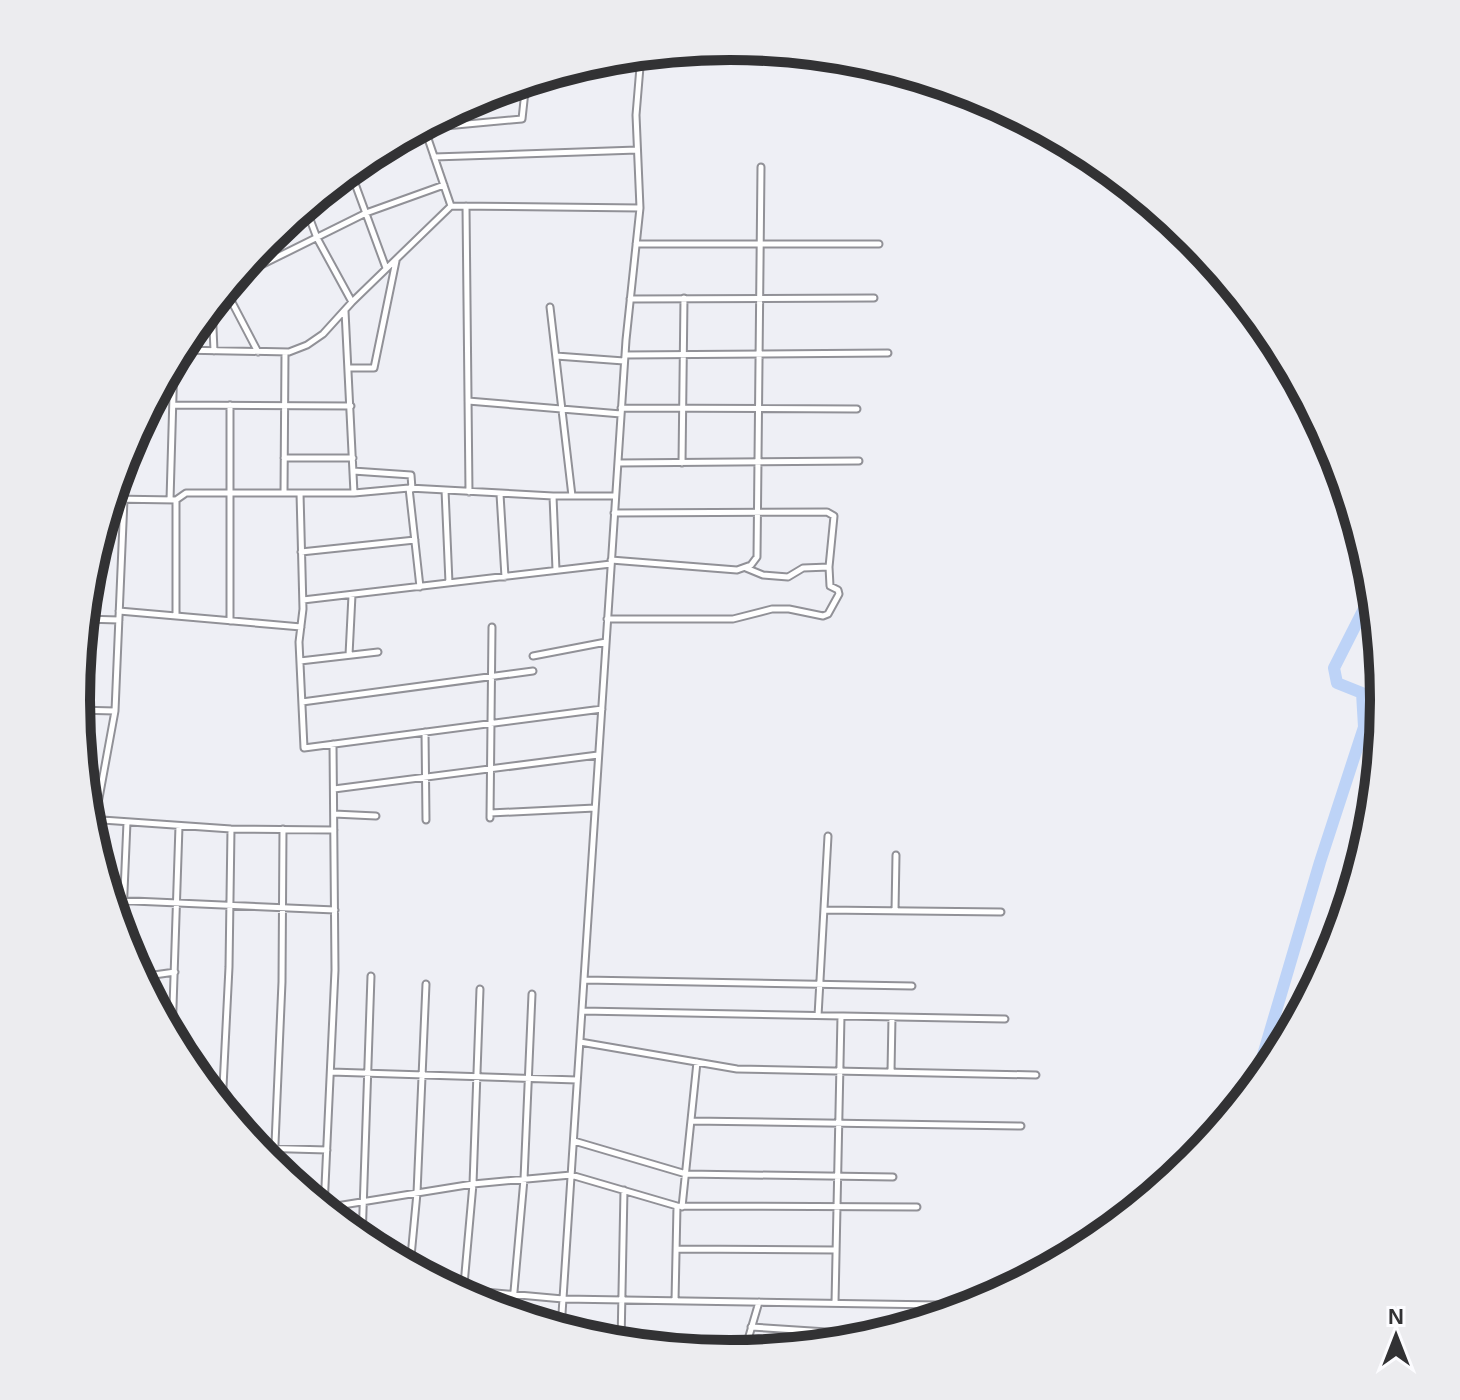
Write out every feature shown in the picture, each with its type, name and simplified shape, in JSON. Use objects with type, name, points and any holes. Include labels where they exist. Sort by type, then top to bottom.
[{"type":"street","points":[[562,1317],[624,358],[640,208],[636,115],[640,66]]},
{"type":"street","points":[[449,125],[522,119],[525,94]]},
{"type":"street","points":[[427,137],[451,206]]},
{"type":"street","points":[[434,157],[637,150]]},
{"type":"street","points":[[303,600],[611,562],[746,568],[757,557],[761,167]]},
{"type":"street","points":[[354,182],[386,268]]},
{"type":"street","points":[[260,266],[366,213],[444,185]]},
{"type":"street","points":[[194,350],[285,352],[307,345],[323,334],[451,206],[640,208]]},
{"type":"street","points":[[466,206],[469,492]]},
{"type":"street","points":[[309,218],[352,302]]},
{"type":"street","points":[[636,244],[879,244]]},
{"type":"street","points":[[349,368],[374,368],[396,259]]},
{"type":"street","points":[[682,463],[684,298]]},
{"type":"street","points":[[630,299],[874,298]]},
{"type":"street","points":[[231,300],[258,352]]},
{"type":"street","points":[[550,307],[572,496]]},
{"type":"street","points":[[345,309],[354,493]]},
{"type":"street","points":[[213,323],[214,351]]},
{"type":"street","points":[[284,493],[285,352]]},
{"type":"street","points":[[556,356],[624,358],[683,354],[888,353]]},
{"type":"street","points":[[173,385],[176,616]]},
{"type":"street","points":[[468,401],[621,411],[683,408],[857,409]]},
{"type":"street","points":[[173,405],[351,406]]},
{"type":"street","points":[[230,405],[230,621]]},
{"type":"street","points":[[284,458],[353,458]]},
{"type":"street","points":[[618,463],[859,461]]},
{"type":"street","points":[[353,471],[411,475],[420,587]]},
{"type":"street","points":[[122,499],[173,500],[186,493],[354,493],[410,488],[500,494],[615,496]]},
{"type":"street","points":[[445,490],[449,583]]},
{"type":"street","points":[[300,493],[303,600],[300,661],[304,748],[602,709]]},
{"type":"street","points":[[500,494],[505,577]]},
{"type":"street","points":[[553,496],[556,570]]},
{"type":"street","points":[[607,619],[733,619],[772,609],[823,616],[828,614],[839,594],[830,586],[829,567],[835,522],[831,513],[614,513]]},
{"type":"street","points":[[97,796],[115,711],[119,620],[118,514]]},
{"type":"street","points":[[301,552],[415,540]]},
{"type":"street","points":[[746,568],[763,575],[788,577],[803,568],[829,567]]},
{"type":"street","points":[[349,655],[352,595]]},
{"type":"street","points":[[119,611],[301,627]]},
{"type":"street","points":[[95,619],[119,620]]},
{"type":"street","points":[[492,627],[490,815],[595,808]]},
{"type":"street","points":[[533,656],[606,642]]},
{"type":"street","points":[[300,661],[378,652]]},
{"type":"street","points":[[302,702],[533,671]]},
{"type":"street","points":[[90,710],[115,711]]},
{"type":"street","points":[[425,732],[426,820]]},
{"type":"street","points":[[325,1195],[335,910],[333,744]]},
{"type":"street","points":[[334,789],[599,755]]},
{"type":"street","points":[[334,814],[376,816]]},
{"type":"street","points":[[101,821],[231,829],[334,830]]},
{"type":"street","points":[[124,905],[127,822]]},
{"type":"street","points":[[173,1015],[179,826]]},
{"type":"street","points":[[223,1091],[231,829]]},
{"type":"street","points":[[283,829],[274,1149],[327,1150]]},
{"type":"street","points":[[818,1016],[828,836]]},
{"type":"street","points":[[895,911],[896,855]]},
{"type":"street","points":[[124,901],[335,910]]},
{"type":"street","points":[[824,910],[1001,912]]},
{"type":"street","points":[[153,975],[175,972]]},
{"type":"street","points":[[362,1224],[371,976]]},
{"type":"street","points":[[584,980],[912,986]]},
{"type":"street","points":[[411,1255],[417,1193],[426,984]]},
{"type":"street","points":[[465,1282],[473,1184],[480,989]]},
{"type":"street","points":[[513,1302],[524,1179],[532,994]]},
{"type":"street","points":[[582,1011],[1005,1019]]},
{"type":"street","points":[[835,1303],[841,1016]]},
{"type":"street","points":[[891,1072],[892,1017]]},
{"type":"street","points":[[580,1042],[737,1069],[1036,1075]]},
{"type":"street","points":[[675,1301],[676,1249],[697,1062]]},
{"type":"street","points":[[330,1072],[577,1080]]},
{"type":"street","points":[[691,1121],[1021,1126]]},
{"type":"street","points":[[574,1141],[686,1174],[893,1177]]},
{"type":"street","points":[[338,1206],[473,1184],[571,1175],[680,1206],[917,1207]]},
{"type":"street","points":[[621,1331],[624,1190]]},
{"type":"street","points":[[676,1249],[836,1250]]},
{"type":"street","points":[[493,1294],[563,1299],[939,1305]]},
{"type":"street","points":[[748,1340],[759,1302]]},
{"type":"street","points":[[751,1327],[830,1332]]},
{"type":"waterway","points":[[1263,1054],[1364,727],[1362,693],[1337,683],[1334,668],[1364,609]]}]
